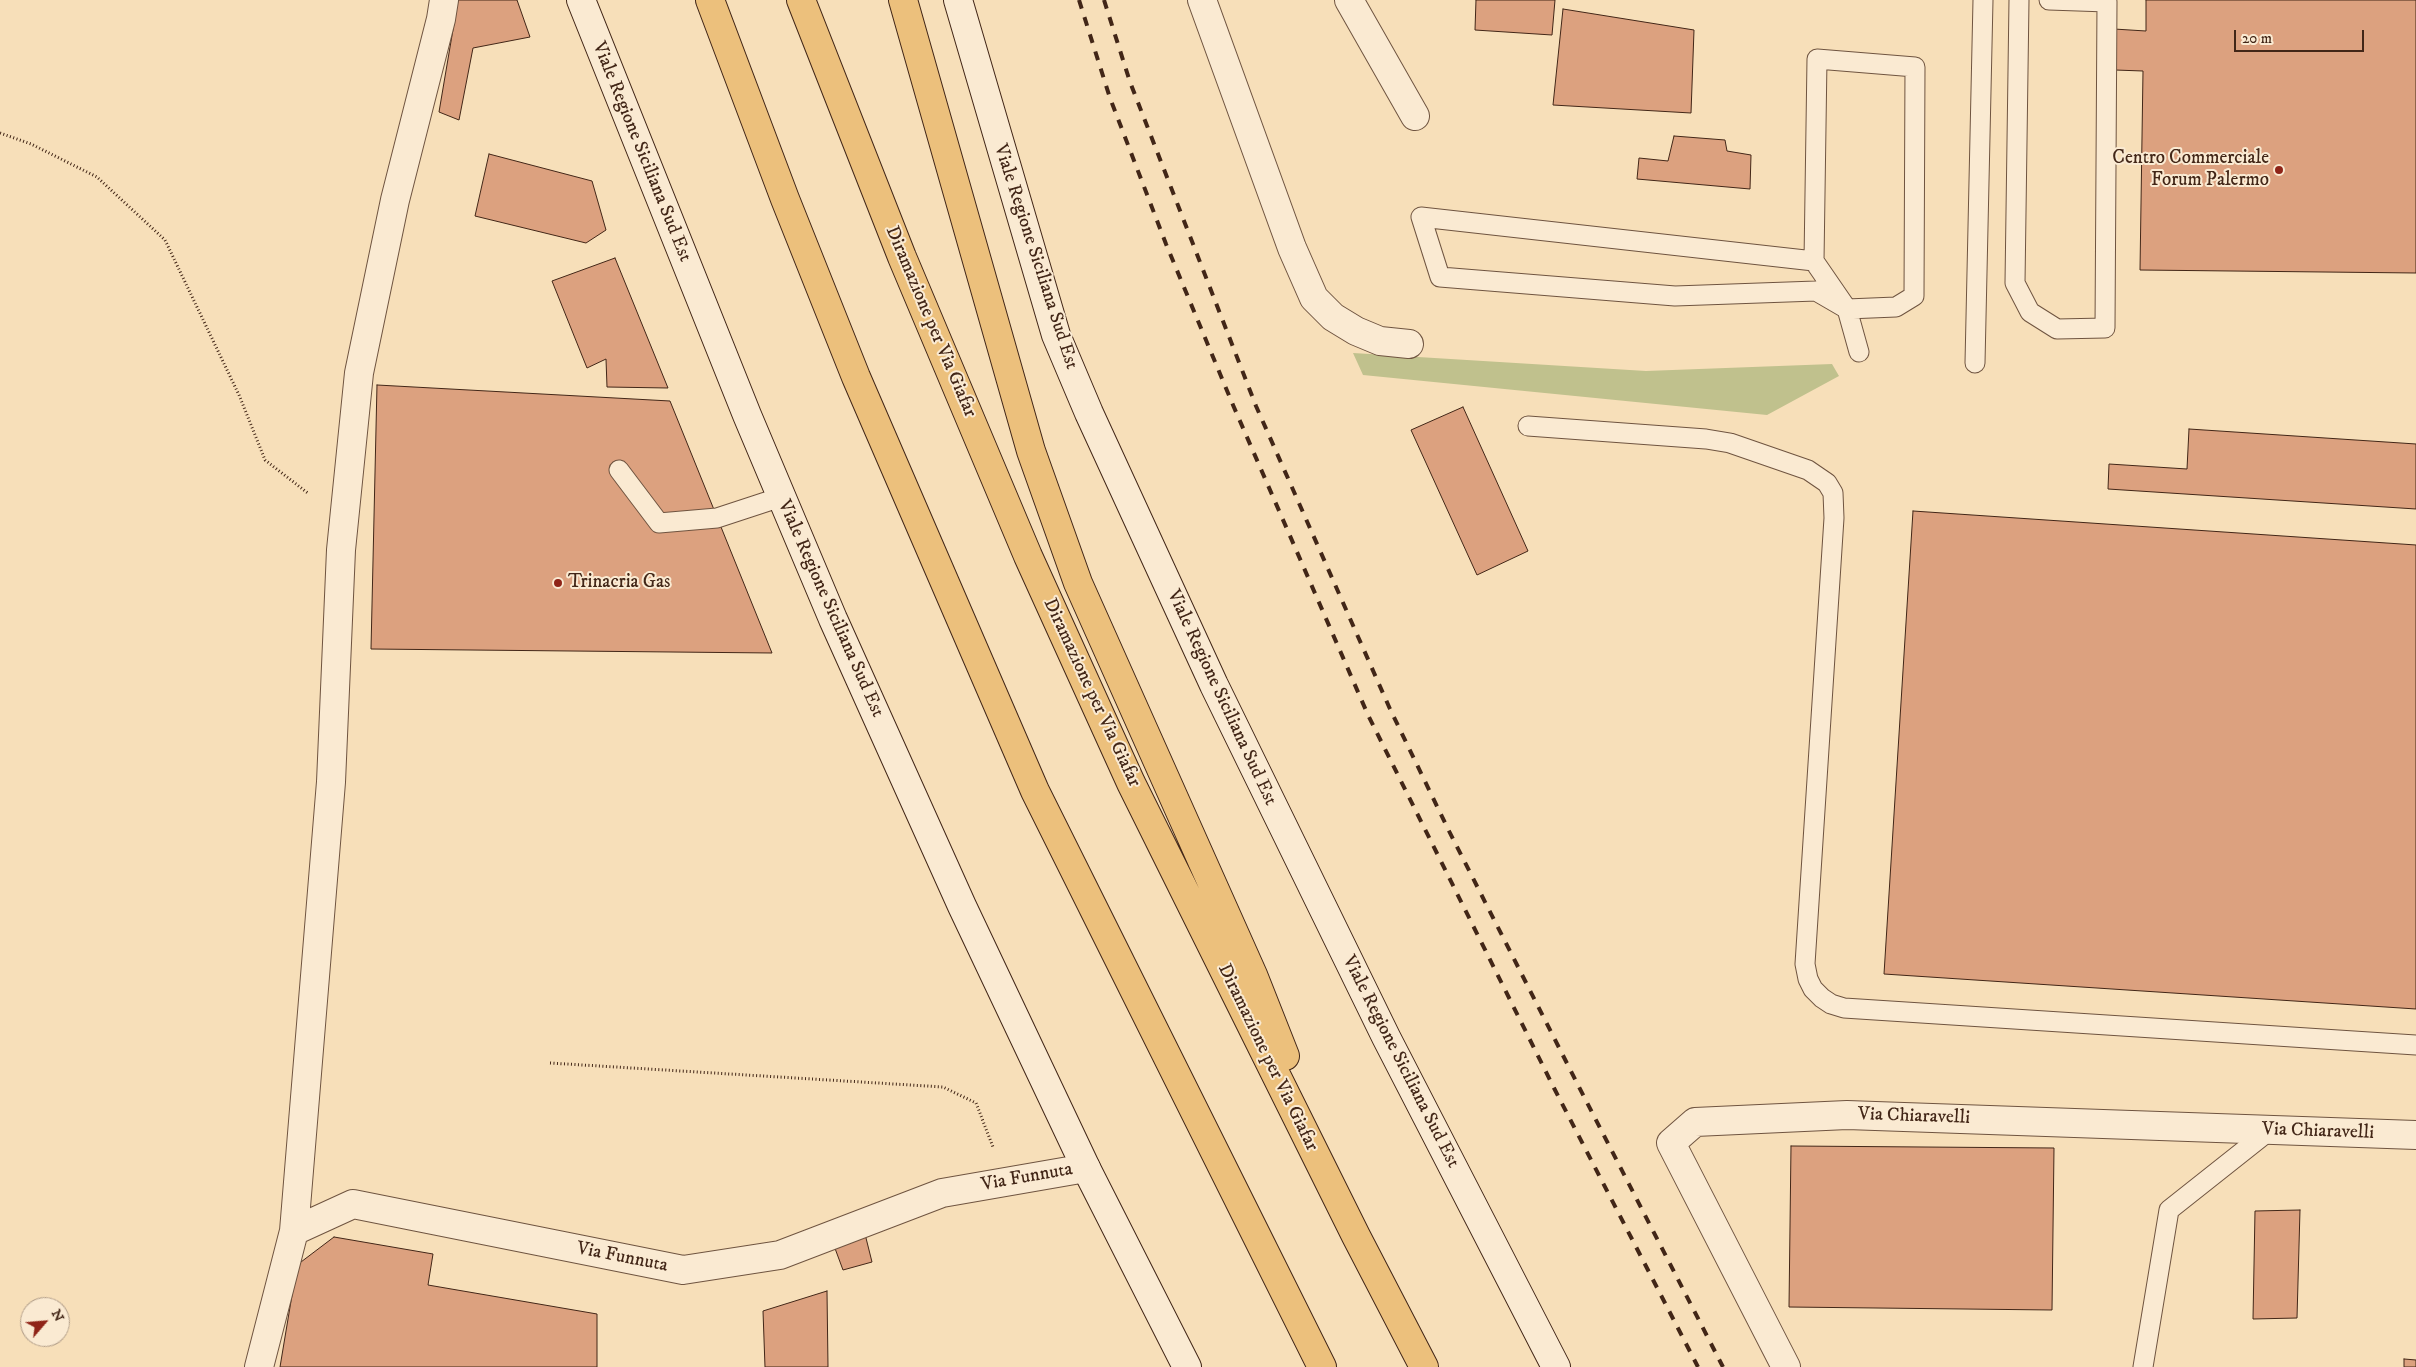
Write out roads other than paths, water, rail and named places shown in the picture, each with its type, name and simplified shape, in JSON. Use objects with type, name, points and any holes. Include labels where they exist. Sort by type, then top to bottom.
[{"type":"highway","points":[[710,0],[785,199],[856,376],[1035,791],[1322,1367]]},
{"type":"highway","name":"Diramazione per Via Giafar","points":[[801,0],[902,257],[1028,556],[1131,783],[1356,1236],[1424,1367]]},
{"type":"highway","points":[[903,0],[1031,451],[1078,583],[1253,975],[1356,1236]]},
{"type":"street","points":[[259,1367],[294,1230],[331,782],[342,550],[359,373],[395,200],[441,19],[444,0]]},
{"type":"street","name":"Viale Regione Siciliana Sud Est","points":[[581,0],[781,497],[833,619],[958,897],[1086,1168],[1187,1367]]},
{"type":"street","name":"Viale Regione Siciliana Sud Est","points":[[958,0],[1053,326],[1089,414],[1222,703],[1386,1037],[1556,1367]]},
{"type":"street","points":[[1202,0],[1292,248],[1314,298],[1333,317],[1356,331],[1380,340],[1409,344]]},
{"type":"street","points":[[1350,0],[1414,116]]},
{"type":"street","name":"Via Chiaravelli","points":[[1786,1367],[1671,1143],[1695,1122],[1847,1115],[2416,1135]]},
{"type":"street","name":"Via Funnuta","points":[[294,1230],[353,1204],[683,1270],[780,1255],[942,1193],[1086,1168]]},
{"type":"lane","points":[[1975,363],[1983,0]]},
{"type":"lane","points":[[2019,0],[2016,283],[2030,312],[2057,329],[2105,328],[2107,2],[2049,0]]},
{"type":"lane","points":[[1814,261],[1421,217],[1440,277],[1675,296],[1816,291],[1847,309],[1896,307],[1914,296],[1915,67],[1817,59],[1814,261],[1847,309],[1859,352]]},
{"type":"lane","points":[[1528,426],[1706,438],[1730,443],[1808,470],[1827,483],[1833,493],[1834,518],[1805,964],[1808,979],[1813,989],[1822,998],[1831,1004],[1844,1008],[2416,1045]]},
{"type":"lane","points":[[619,470],[659,523],[717,518],[781,497]]},
{"type":"lane","points":[[2143,1367],[2169,1210],[2270,1130]]},
{"type":"railway","points":[[1079,0],[1110,98],[1166,244],[1233,405],[1368,715],[1554,1088],[1698,1367]]},
{"type":"railway","points":[[1104,0],[1130,82],[1256,406],[1390,709],[1449,831],[1723,1367]]},
{"type":"place","name":"Centro Commerciale Forum Palermo","points":[[2279,170]]},
{"type":"place","name":"Trinacria Gas","points":[[558,583]]}]
